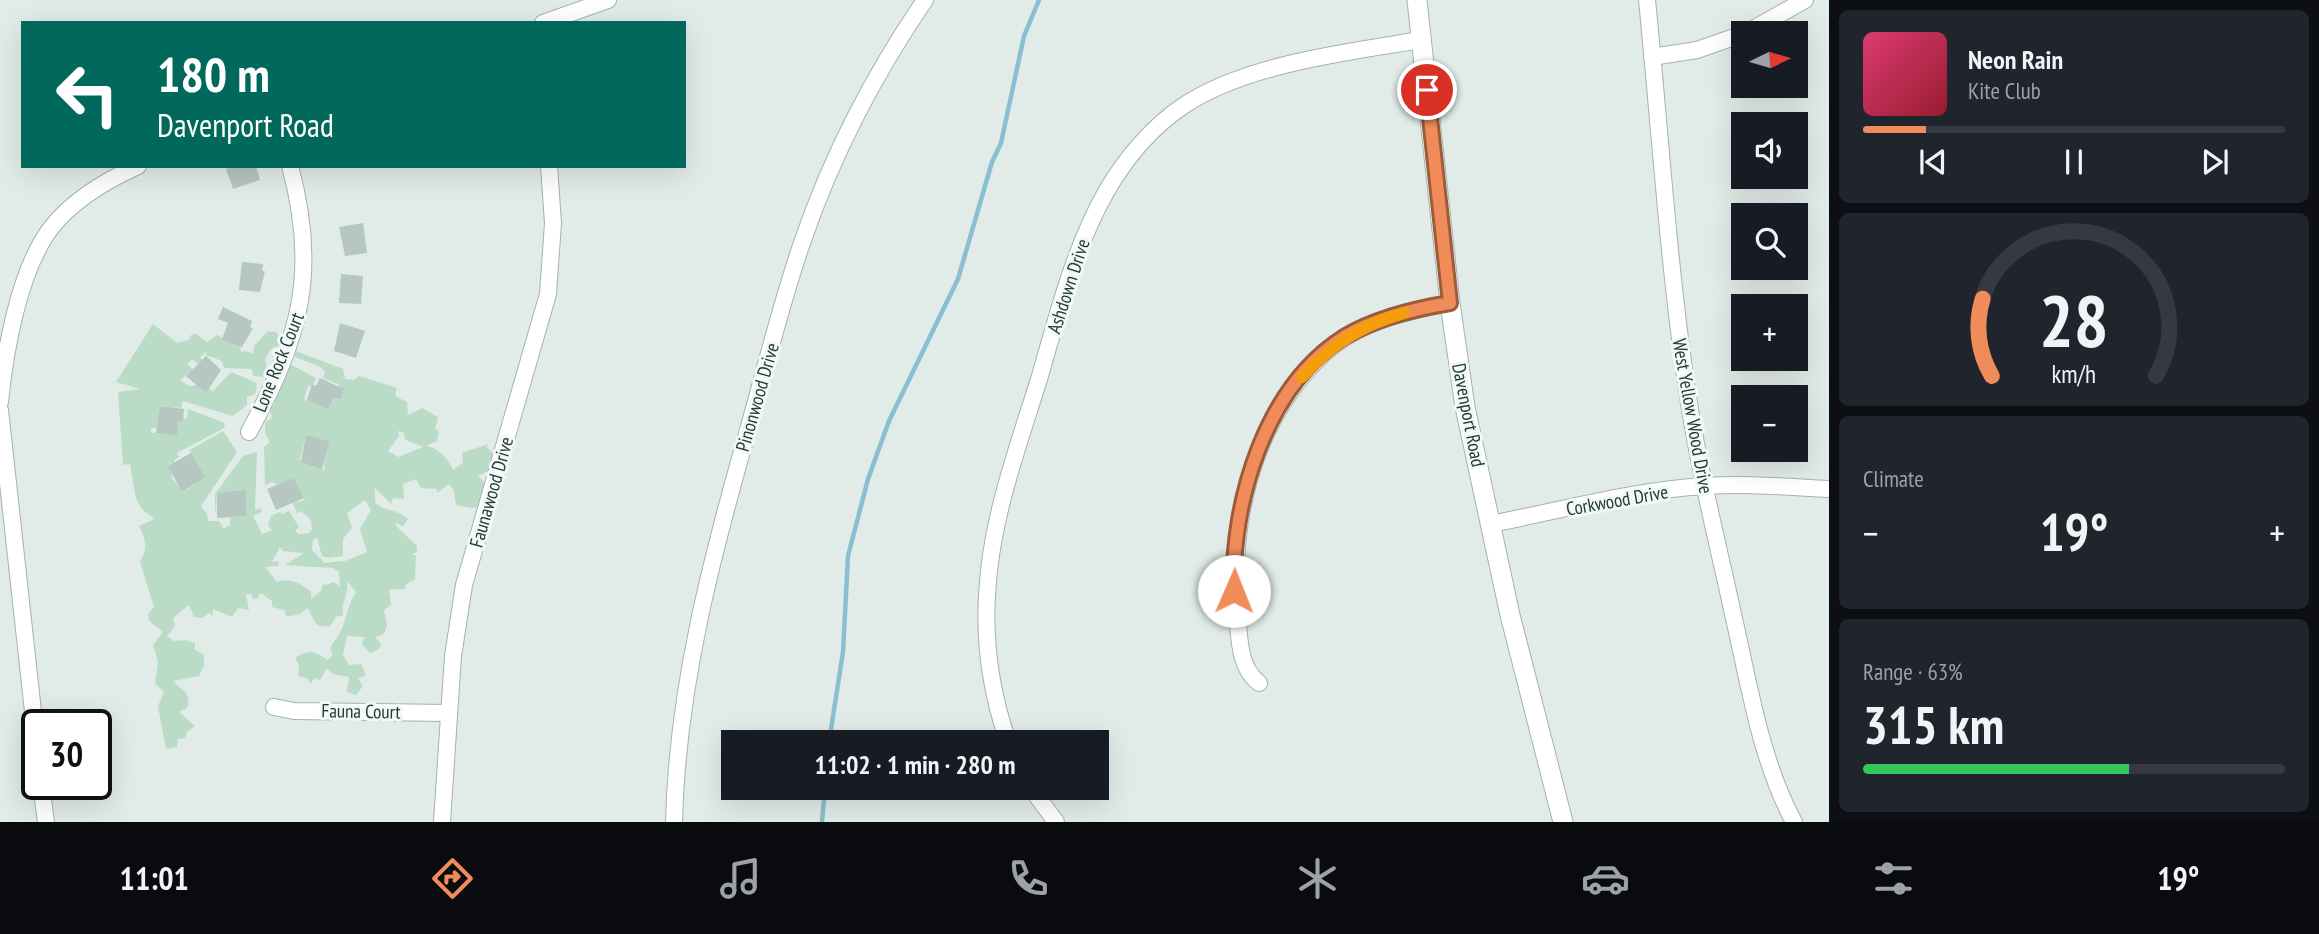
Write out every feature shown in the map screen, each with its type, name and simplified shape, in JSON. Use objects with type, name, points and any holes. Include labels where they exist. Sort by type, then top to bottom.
[{"type":"street","points":[[549,21],[608,0]]},
{"type":"street","name":"Pinonwood Drive","points":[[674,822],[678,743],[709,583],[727,503],[794,269],[811,218],[869,92],[925,0]]},
{"type":"street","name":"Davenport Road","points":[[1417,0],[1450,303],[1465,407],[1563,822]]},
{"type":"street","name":"West Yellow Wood Drive","points":[[1647,0],[1675,300],[1704,486],[1761,731],[1774,776],[1794,822]]},
{"type":"street","points":[[1767,21],[1805,0]]},
{"type":"street","points":[[1652,57],[1685,53],[1731,38]]},
{"type":"street","name":"Ashdown Drive","points":[[1003,730],[990,680],[987,648],[987,596],[993,546],[1013,464],[1068,280],[1086,231],[1106,192],[1129,157],[1151,133],[1182,107],[1214,87],[1250,74],[1421,40]]},
{"type":"street","points":[[0,402],[12,332],[41,244],[59,218],[92,192],[134,168]]},
{"type":"street","name":"Lone Rock Court","points":[[249,432],[280,368],[302,303],[305,281],[302,237],[290,168]]},
{"type":"street","name":"Faunawood Drive","points":[[442,822],[453,656],[464,585],[548,294],[553,223],[549,168]]},
{"type":"street","points":[[1259,683],[1248,672],[1243,659],[1234,569],[1246,491],[1270,426],[1302,376],[1342,339],[1389,317],[1450,303]]},
{"type":"street","points":[[0,410],[33,709]]},
{"type":"street","name":"Corkwood Drive","points":[[1491,524],[1616,499],[1704,486],[1747,484],[1829,489]]},
{"type":"street","name":"Fauna Court","points":[[274,707],[294,711],[449,713]]},
{"type":"street","points":[[43,800],[46,822]]},
{"type":"street","points":[[1040,800],[1056,822]]},
{"type":"green space","points":[[153,324],[177,343],[189,340],[191,335],[196,334],[207,342],[217,335],[240,346],[241,352],[253,354],[254,346],[268,331],[276,332],[281,338],[280,345],[272,348],[265,359],[268,370],[265,377],[254,376],[251,369],[224,368],[222,361],[206,355],[207,351],[200,357],[202,360],[198,364],[192,359],[187,364],[193,369],[180,380],[189,386],[198,385],[205,393],[209,388],[213,391],[231,372],[257,383],[255,394],[247,397],[247,405],[233,416],[183,401],[181,408],[160,406],[157,428],[151,428],[151,433],[156,433],[177,421],[187,419],[188,409],[225,423],[224,428],[177,453],[179,457],[174,460],[174,465],[168,461],[172,467],[172,478],[183,492],[195,484],[190,450],[223,431],[237,452],[201,506],[208,521],[219,521],[223,529],[230,525],[230,517],[246,516],[246,491],[217,493],[215,517],[215,494],[243,456],[257,452],[255,510],[260,508],[262,512],[253,516],[262,534],[272,530],[268,526],[271,516],[289,511],[299,527],[295,531],[299,534],[309,533],[312,529],[311,520],[301,511],[297,513],[293,503],[305,500],[294,478],[279,485],[272,482],[265,485],[264,447],[270,442],[265,433],[265,422],[272,418],[270,409],[275,404],[272,398],[288,363],[316,378],[312,386],[308,386],[304,399],[328,409],[334,397],[341,400],[344,390],[339,387],[338,382],[337,384],[323,378],[325,371],[321,368],[291,354],[293,350],[343,369],[345,379],[354,380],[359,376],[397,388],[395,396],[407,402],[408,415],[422,408],[438,417],[435,429],[439,432],[437,441],[426,446],[442,455],[453,470],[463,463],[462,453],[488,444],[487,448],[496,455],[492,469],[478,476],[487,485],[477,507],[456,505],[454,491],[449,484],[437,493],[437,489],[421,488],[416,479],[403,484],[404,499],[393,498],[391,504],[375,488],[375,502],[408,519],[403,526],[396,523],[396,526],[417,546],[417,552],[412,554],[416,556],[415,579],[405,585],[405,589],[389,590],[391,605],[384,610],[387,626],[384,634],[375,637],[381,644],[379,649],[370,653],[362,645],[364,637],[347,636],[343,655],[349,665],[361,664],[366,676],[358,678],[363,686],[356,695],[347,692],[349,677],[333,674],[327,668],[320,680],[315,678],[310,684],[308,679],[298,676],[299,666],[295,658],[312,652],[328,660],[333,654],[330,649],[341,631],[356,592],[347,581],[343,615],[336,617],[330,626],[317,624],[307,608],[300,614],[287,617],[284,610],[272,607],[272,601],[260,593],[258,598],[253,599],[251,594],[246,594],[249,610],[238,608],[232,617],[213,609],[213,616],[209,613],[202,618],[194,617],[189,605],[173,618],[175,626],[167,636],[174,641],[195,643],[195,650],[204,655],[204,665],[199,676],[173,681],[188,698],[187,708],[179,712],[195,726],[187,732],[185,738],[178,739],[177,747],[166,749],[158,706],[164,692],[155,683],[158,661],[153,645],[163,632],[149,621],[148,614],[154,607],[140,562],[145,543],[139,526],[154,519],[142,509],[136,499],[130,464],[123,465],[118,392],[140,389],[116,382]],"holes":[[[398,431],[403,432],[406,440],[423,447],[398,457],[388,451],[399,436]],[[306,435],[330,441],[325,470],[300,460]],[[365,500],[371,510],[360,529],[367,552],[345,561],[325,563],[312,550],[313,540],[317,538],[322,556],[343,556],[343,539],[352,528],[347,513]],[[280,547],[283,551],[304,553],[285,565],[333,568],[339,572],[340,586],[333,582],[323,584],[321,591],[311,599],[311,591],[299,584],[286,580],[277,582],[265,567],[279,566],[278,561],[272,562]]]},
{"type":"building","points":[[257,168],[260,180],[233,189],[226,169]]},
{"type":"building","points":[[363,223],[367,253],[345,256],[339,227]]},
{"type":"building","points":[[242,262],[263,264],[262,271],[265,271],[260,292],[239,290]]},
{"type":"building","points":[[341,274],[363,276],[361,304],[339,303]]},
{"type":"building","points":[[223,307],[252,321],[250,327],[253,328],[242,347],[222,340],[228,323],[218,319]]},
{"type":"building","points":[[340,323],[365,331],[356,358],[334,351]]},
{"type":"building","points":[[206,356],[221,370],[206,393],[186,376]]},
{"type":"building","points":[[320,378],[344,389],[341,400],[334,397],[328,409],[307,400],[312,384],[316,386]]},
{"type":"building","points":[[160,406],[184,409],[183,421],[178,421],[177,435],[156,433]]},
{"type":"building","points":[[306,435],[330,441],[322,469],[301,462]]},
{"type":"building","points":[[191,453],[205,477],[182,492],[168,466]]},
{"type":"building","points":[[294,478],[304,498],[276,510],[267,489]]},
{"type":"building","points":[[246,490],[246,516],[217,518],[217,493]]},
{"type":"waterway","points":[[831,730],[843,652],[848,556],[868,479],[889,421],[958,279],[992,162],[1001,143],[1024,36],[1039,0]]},
{"type":"waterway","points":[[822,822],[824,800]]},
{"type":"slow traffic","points":[[1302,377],[1321,356],[1342,339],[1364,326],[1404,313]]},
{"type":"route","points":[[1234,591],[1237,535],[1254,464],[1270,426],[1302,376],[1342,339],[1364,326],[1416,309],[1450,303],[1427,90]]}]
